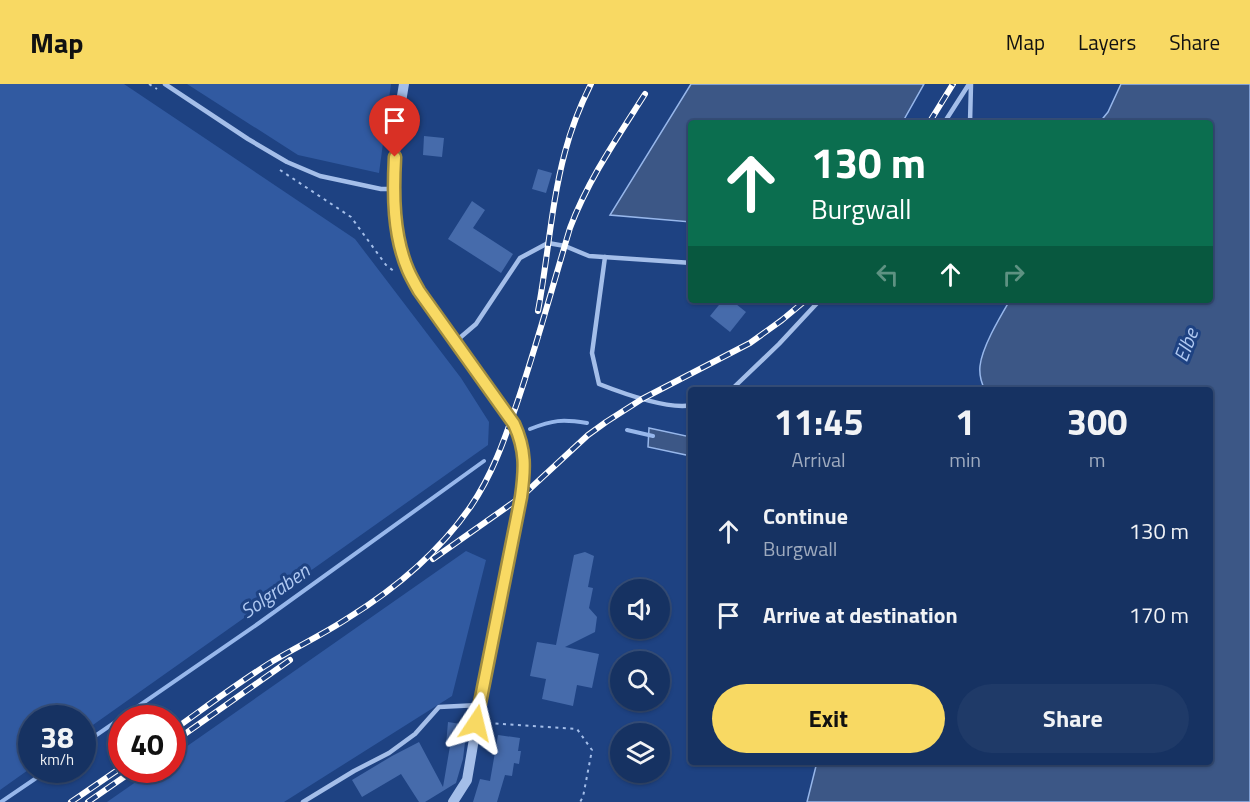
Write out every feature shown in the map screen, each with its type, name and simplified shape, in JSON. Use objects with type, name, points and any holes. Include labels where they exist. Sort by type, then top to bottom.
[{"type":"street","points":[[404,84],[396,144],[395,189],[396,219],[401,249],[408,270],[419,291],[514,424],[525,461],[521,497],[479,705],[467,780],[453,802]]},
{"type":"lane","points":[[165,84],[286,162],[320,176],[381,189],[395,189]]},
{"type":"lane","points":[[946,120],[970,84]]},
{"type":"lane","points":[[970,84],[970,120]]},
{"type":"lane","points":[[455,342],[477,324],[519,258],[548,243],[565,246],[589,256],[688,262]]},
{"type":"lane","points":[[605,257],[592,353],[599,384],[633,397],[682,407],[688,406]]},
{"type":"lane","points":[[734,387],[817,303]]},
{"type":"lane","points":[[303,802],[389,753],[415,734],[439,707],[479,705]]},
{"type":"path","points":[[149,84],[158,90]]},
{"type":"path","points":[[273,165],[351,217],[386,265],[394,271]]},
{"type":"path","points":[[476,723],[577,729],[592,750],[580,802]]},
{"type":"shaded area","points":[[0,84],[124,84],[355,239],[461,378],[489,422],[488,445],[121,705],[108,705],[108,714],[96,723],[96,705],[18,705],[18,777],[0,790]]},
{"type":"shaded area","points":[[187,84],[391,84],[379,173],[298,155]]},
{"type":"shaded area","points":[[466,551],[486,560],[452,696],[284,802],[107,802],[134,783],[186,783],[186,747]]},
{"type":"water","points":[[691,84],[924,84],[904,120],[688,120],[688,222],[610,215]]},
{"type":"water","name":"Elbe","points":[[1121,84],[1250,84],[1250,802],[807,802],[816,765],[1213,765],[1213,387],[984,387],[980,375],[984,350],[1008,303],[1213,303],[1213,120],[1101,120],[1108,112]]},
{"type":"water","points":[[649,428],[688,436],[688,455],[648,447]]},
{"type":"building","points":[[424,136],[444,138],[442,157],[423,155]]},
{"type":"building","points":[[538,169],[552,173],[546,193],[532,189]]},
{"type":"building","points":[[472,201],[485,210],[473,228],[513,254],[501,273],[448,239]]},
{"type":"building","points":[[721,303],[735,303],[746,312],[730,332],[710,316]]},
{"type":"building","points":[[585,552],[594,556],[588,587],[593,588],[589,608],[597,617],[595,632],[565,647],[599,654],[592,688],[577,685],[573,706],[542,699],[546,679],[530,676],[537,642],[556,645],[574,555]]},
{"type":"building","points":[[448,722],[467,725],[463,759],[456,783],[425,802],[419,802],[401,774],[362,797],[352,780],[419,742],[443,787],[450,746],[446,745]]},
{"type":"building","points":[[498,735],[520,738],[519,764],[514,763],[512,776],[505,775],[497,802],[473,802],[480,779],[490,781]]},
{"type":"waterway","name":"Solgraben","points":[[530,429],[558,421],[587,423]]},
{"type":"waterway","name":"Solgraben","points":[[627,430],[653,436]]},
{"type":"waterway","name":"Solgraben","points":[[96,735],[259,623],[484,461]]},
{"type":"waterway","name":"Solgraben","points":[[1,802],[29,783]]},
{"type":"railway","points":[[538,311],[560,172],[567,143],[591,84]]},
{"type":"railway","points":[[931,120],[953,84]]},
{"type":"railway","points":[[186,721],[260,669],[339,624],[383,595],[431,554],[459,523],[485,482],[502,445],[577,210],[604,160],[645,94]]},
{"type":"railway","points":[[433,559],[521,497],[588,435],[606,422],[642,399],[750,343],[802,303]]},
{"type":"railway","points":[[186,733],[290,660]]},
{"type":"railway","points":[[71,802],[108,777]]},
{"type":"railway","points":[[88,802],[115,783]]},
{"type":"route","points":[[395,157],[396,219],[401,249],[408,270],[419,291],[514,424],[519,434],[525,461],[521,497],[476,723]]}]
